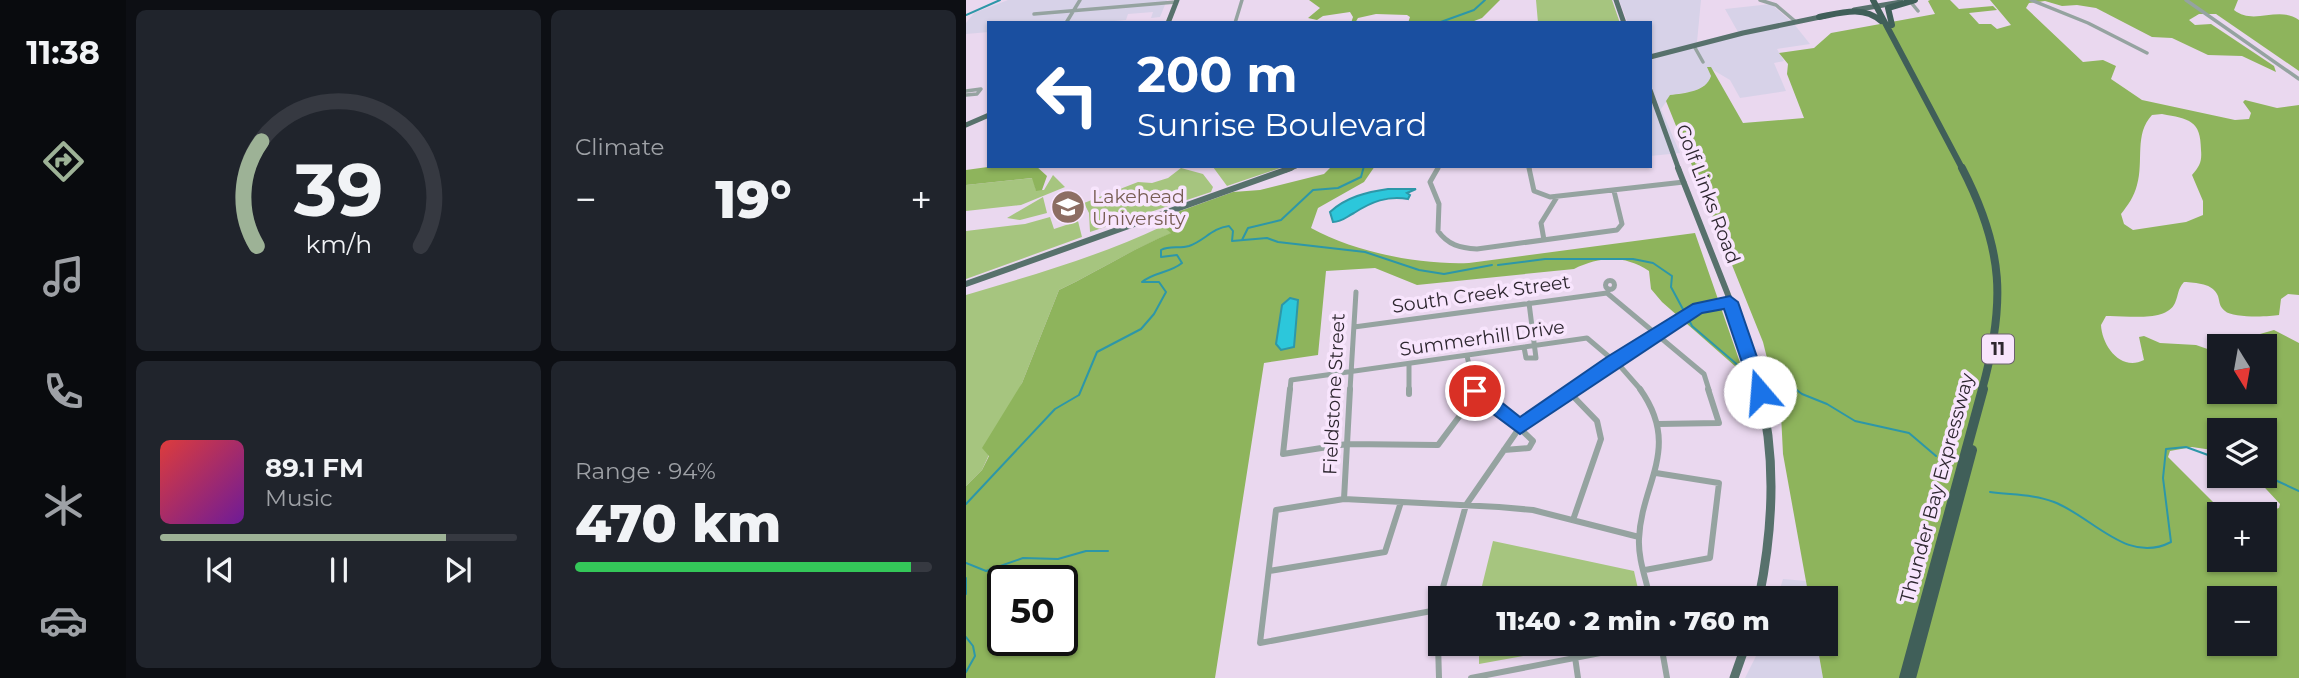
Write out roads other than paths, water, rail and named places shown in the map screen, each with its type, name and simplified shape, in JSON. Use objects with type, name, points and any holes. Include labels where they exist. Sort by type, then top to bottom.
[{"type":"highway","points":[[1819,17],[1860,7],[1867,0]]},
{"type":"highway","points":[[1889,0],[1899,0]]},
{"type":"highway","points":[[1893,34],[1888,9],[1911,0]]},
{"type":"highway","name":"Thunder Bay Expressway","points":[[1877,3],[1978,199],[1993,244],[1998,279],[1998,316],[1993,350],[1904,678]]},
{"type":"highway","points":[[1819,17],[1871,13],[1893,34]]},
{"type":"highway","name":"Thunder Bay Expressway","points":[[1893,34],[1988,214],[2001,264],[2004,301],[1997,353],[1911,678]]},
{"type":"main road","points":[[1616,0],[1623,21]]},
{"type":"main road","points":[[1653,56],[1877,3],[1911,0]]},
{"type":"main road","points":[[1169,21],[1177,1]]},
{"type":"main road","name":"Golf Links Road","points":[[1652,95],[1730,302],[1760,392],[1767,427],[1771,483],[1760,586]]},
{"type":"main road","points":[[966,125],[987,115]]},
{"type":"main road","points":[[966,284],[1290,168]]},
{"type":"main road","points":[[1734,678],[1742,656]]},
{"type":"street","points":[[1067,21],[1080,0]]},
{"type":"street","points":[[1127,6],[1131,0]]},
{"type":"street","points":[[1236,21],[1242,0]]},
{"type":"street","points":[[1760,0],[1776,5],[1796,22]]},
{"type":"street","points":[[1911,0],[1918,11]]},
{"type":"street","points":[[2031,0],[2088,23],[2147,53]]},
{"type":"street","points":[[2186,0],[2299,79]]},
{"type":"street","points":[[1034,15],[1177,1]]},
{"type":"street","points":[[1694,46],[1703,62]]},
{"type":"street","points":[[1437,168],[1432,175],[1430,187],[1439,204],[1438,231],[1447,242],[1469,249],[1620,229],[1622,224],[1614,191]]},
{"type":"street","points":[[1529,168],[1534,191],[1543,196],[1557,197],[1685,183]]},
{"type":"street","points":[[1544,240],[1541,223],[1557,197]]},
{"type":"street","name":"South Creek Street","points":[[1354,327],[1608,291],[1655,335]]},
{"type":"street","name":"Fieldstone Street","points":[[1343,499],[1356,292]]},
{"type":"street","points":[[1444,586],[1466,505],[1520,426],[1698,308],[1730,302]]},
{"type":"street","points":[[1524,347],[1526,358],[1536,357],[1529,303]]},
{"type":"street","points":[[1655,335],[1704,374],[1719,423],[1658,424]]},
{"type":"street","name":"Summerhill Drive","points":[[1347,444],[1283,454],[1292,380],[1587,338],[1650,402],[1658,424],[1656,473],[1639,537],[1648,586]]},
{"type":"street","points":[[1467,356],[1476,394],[1520,426],[1533,441],[1533,445],[1525,449],[1503,450]]},
{"type":"street","points":[[1409,364],[1409,394]]},
{"type":"street","points":[[1569,392],[1597,421],[1601,439],[1573,520]]},
{"type":"street","points":[[1347,444],[1438,445],[1476,394]]},
{"type":"street","points":[[1645,570],[1710,558],[1719,483],[1656,473]]},
{"type":"street","points":[[1428,612],[1260,643],[1276,510],[1343,499],[1466,505],[1533,510],[1639,537]]},
{"type":"street","points":[[1269,572],[1385,552],[1401,502]]},
{"type":"street","points":[[1438,656],[1439,678]]},
{"type":"street","points":[[1471,678],[1501,675],[1581,656]]},
{"type":"street","points":[[1663,656],[1667,678]]},
{"type":"street","points":[[1575,657],[1578,678]]},
{"type":"water","points":[[1388,189],[1416,189],[1407,193],[1410,195],[1408,199],[1380,200],[1333,222],[1330,212],[1343,202]]},
{"type":"water","points":[[1290,298],[1298,300],[1294,347],[1281,350],[1276,344],[1282,305]]},
{"type":"waterway","points":[[966,15],[1000,0]]},
{"type":"waterway","points":[[1444,21],[1474,10],[1485,0]]},
{"type":"waterway","points":[[1242,240],[1248,228],[1281,220],[1313,190],[1338,188],[1361,177],[1363,168]]},
{"type":"waterway","points":[[966,504],[1055,409],[1079,395],[1097,352],[1141,329],[1154,314],[1166,292],[1159,282],[1142,282],[1182,263],[1177,255],[1161,257],[1161,250],[1189,246],[1218,229],[1229,226],[1233,231],[1232,241],[1267,238],[1278,242],[1365,252],[1419,270],[1444,274],[1492,265]]},
{"type":"waterway","points":[[1498,265],[1545,259],[1633,259],[1653,263],[1672,276],[1671,287],[1685,313]]},
{"type":"waterway","points":[[1688,318],[1692,326],[1740,367]]},
{"type":"waterway","points":[[1779,377],[1802,394],[1827,404],[1855,421],[1909,433],[1936,456]]},
{"type":"waterway","points":[[1990,492],[2046,499],[2125,543],[2140,548],[2155,548],[2171,542],[2163,478],[2166,449],[2186,447],[2207,455]]},
{"type":"waterway","points":[[2277,481],[2299,491]]},
{"type":"waterway","points":[[966,563],[986,571],[1023,558],[1058,559],[1086,551],[1108,551]]},
{"type":"waterway","points":[[966,578],[966,594]]},
{"type":"waterway","points":[[966,637],[973,646],[975,656],[966,672]]},
{"type":"place","name":"Lakehead University","points":[[1068,207]]}]
